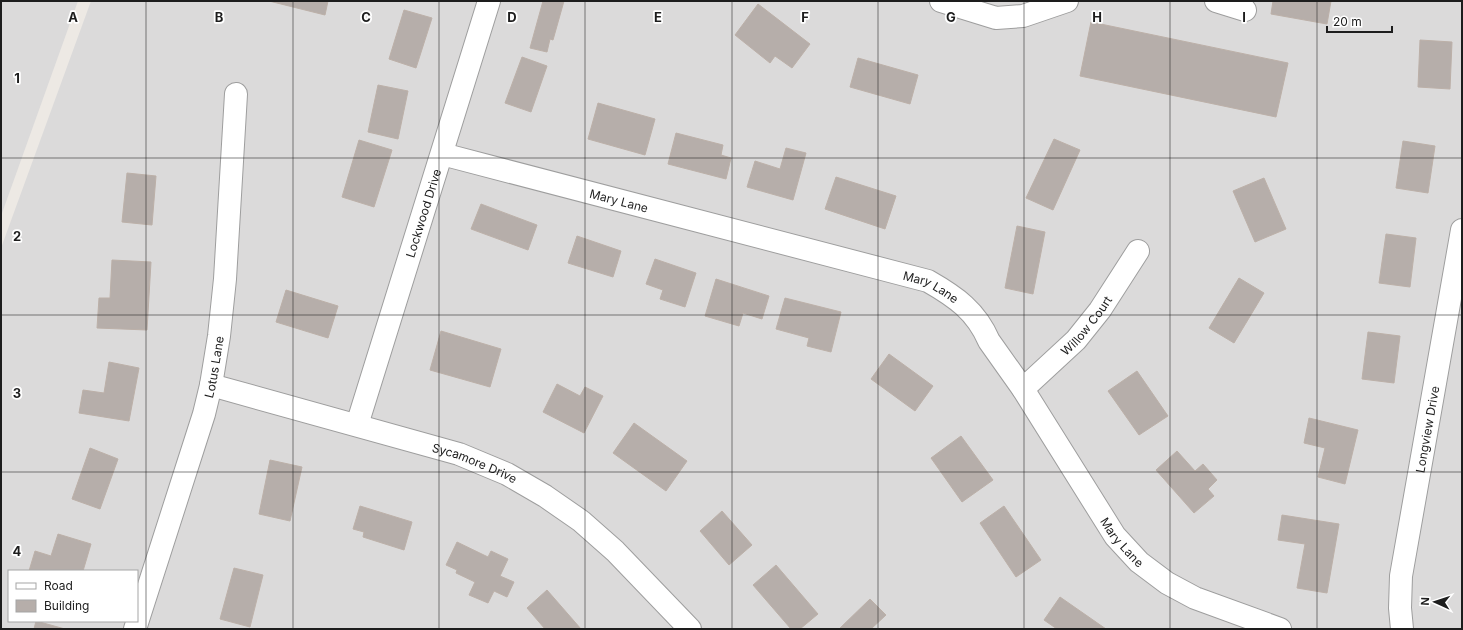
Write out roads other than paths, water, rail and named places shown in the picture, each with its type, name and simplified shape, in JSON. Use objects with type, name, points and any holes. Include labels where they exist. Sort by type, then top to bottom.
[{"type":"street","name":"Lockwood Drive","points":[[357,425],[489,1]]},
{"type":"street","points":[[941,1],[996,18],[1023,16],[1067,1]]},
{"type":"street","points":[[1216,1],[1245,10]]},
{"type":"street","name":"Lotus Lane","points":[[138,620],[204,414],[211,385],[219,336],[225,279],[236,94]]},
{"type":"street","name":"Mary Lane","points":[[442,154],[928,281],[952,294],[970,311],[986,333],[989,341],[1023,390],[1115,536],[1139,562],[1167,583],[1194,598],[1280,629]]},
{"type":"street","name":"Longview Drive","points":[[1402,629],[1400,608],[1401,576],[1456,301],[1462,230]]},
{"type":"street","name":"Willow Court","points":[[1023,390],[1076,340],[1100,310],[1138,252]]},
{"type":"street","name":"Sycamore Drive","points":[[211,385],[459,454],[507,474],[545,496],[581,521],[615,551],[690,629]]}]
